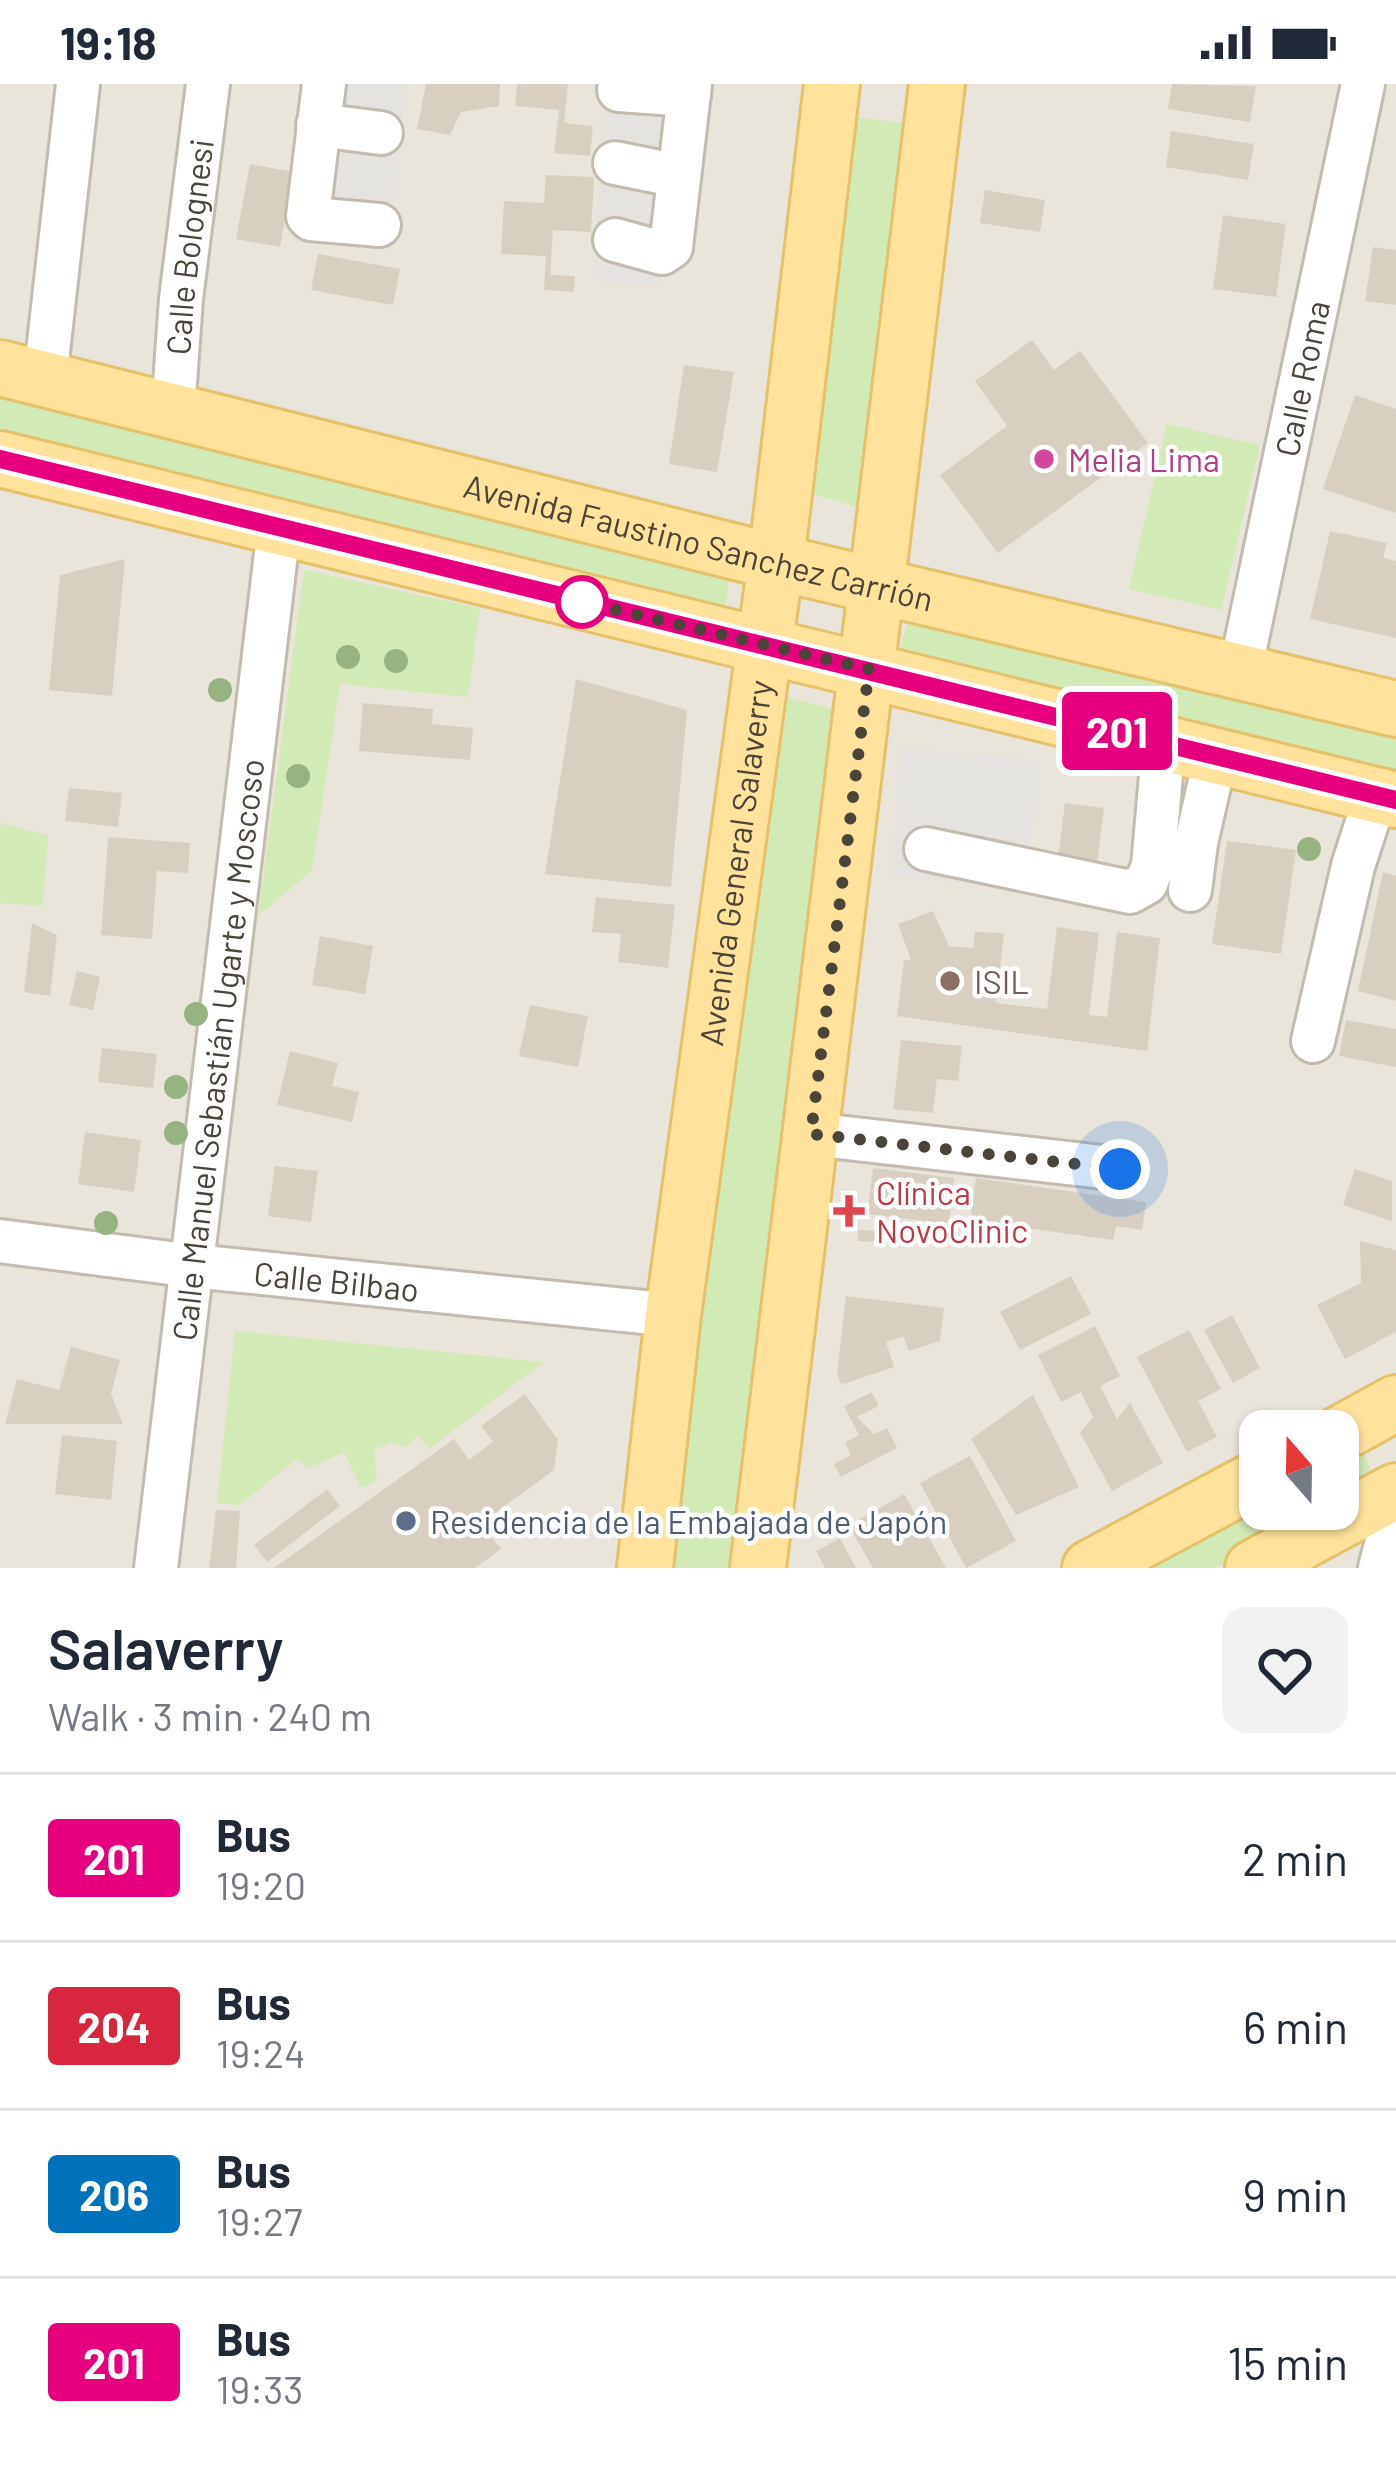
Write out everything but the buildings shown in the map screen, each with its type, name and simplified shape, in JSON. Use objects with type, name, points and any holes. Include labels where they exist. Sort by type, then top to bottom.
[{"type":"main road","name":"Avenida General Salaverry","points":[[645,1568],[673,1315],[841,90]]},
{"type":"main road","points":[[758,1568],[869,669],[924,92]]},
{"type":"main road","name":"Avenida Faustino Sanchez Carrión","points":[[22,373],[776,562],[1396,710]]},
{"type":"main road","points":[[0,459],[1386,798]]},
{"type":"main road","points":[[1359,1423],[1396,1403]]},
{"type":"main road","points":[[1090,1568],[1239,1488]]},
{"type":"main road","points":[[1253,1568],[1396,1491]]},
{"type":"street","points":[[22,373],[78,84]]},
{"type":"street","name":"Calle Bolognesi","points":[[173,411],[181,299],[208,84]]},
{"type":"street","name":"Calle Roma","points":[[1240,672],[1363,84]]},
{"type":"street","points":[[614,240],[662,253],[670,247],[690,89],[619,90]]},
{"type":"street","points":[[379,225],[308,216],[321,105],[381,133]]},
{"type":"street","points":[[615,163],[679,176]]},
{"type":"street","name":"Calle Manuel Sebastián Ugarte y Moscoso","points":[[156,1568],[279,528]]},
{"type":"street","points":[[926,849],[1130,892],[1146,883],[1153,866],[1164,742]]},
{"type":"street","points":[[1190,890],[1216,755]]},
{"type":"street","points":[[1312,1041],[1353,866],[1386,798]]},
{"type":"street","points":[[811,1134],[1120,1169]]},
{"type":"street","name":"Calle Bilbao","points":[[0,1241],[193,1266],[673,1315]]},
{"type":"street","points":[[1381,1568],[1396,1507]]},
{"type":"shaded area","points":[[0,84],[1396,84],[1396,1568],[0,1568]]},
{"type":"shaded area","points":[[337,84],[407,84],[388,239],[319,231]]},
{"type":"shaded area","points":[[605,84],[674,84],[662,285],[593,281]]},
{"type":"shaded area","points":[[902,748],[1039,760],[1027,888],[891,877]]},
{"type":"green space","points":[[843,115],[923,126],[880,513],[801,491]]},
{"type":"green space","points":[[0,386],[731,559],[725,615],[0,435]]},
{"type":"green space","points":[[1167,424],[1260,445],[1221,610],[1129,589]]},
{"type":"green space","points":[[304,570],[480,608],[468,697],[340,684],[312,871],[258,916]]},
{"type":"green space","points":[[908,621],[1396,737],[1396,782],[897,659]]},
{"type":"green space","points":[[779,695],[851,713],[743,1568],[663,1568]]},
{"type":"green space","points":[[0,823],[48,835],[43,906],[0,903]]},
{"type":"green space","points":[[235,1331],[544,1362],[429,1449],[419,1436],[404,1447],[391,1442],[374,1450],[377,1480],[361,1488],[344,1452],[309,1468],[297,1459],[239,1505],[217,1503]]},
{"type":"green space","points":[[1359,1444],[1377,1482],[1359,1491]]},
{"type":"green space","points":[[1239,1508],[1239,1530],[1286,1530],[1215,1568],[1128,1568]]},
{"type":"bus line","name":"201","points":[[0,459],[1396,800]]},
{"type":"place","name":"Melia Lima","points":[[1044,459]]},
{"type":"place","name":"ISIL","points":[[950,981]]},
{"type":"place","name":"Clínica NovoClinic","points":[[849,1211]]},
{"type":"place","name":"Residencia de la Embajada de Japón","points":[[406,1521]]},
{"type":"route","points":[[582,602],[578,601],[869,669],[811,1134],[1120,1169]]}]
